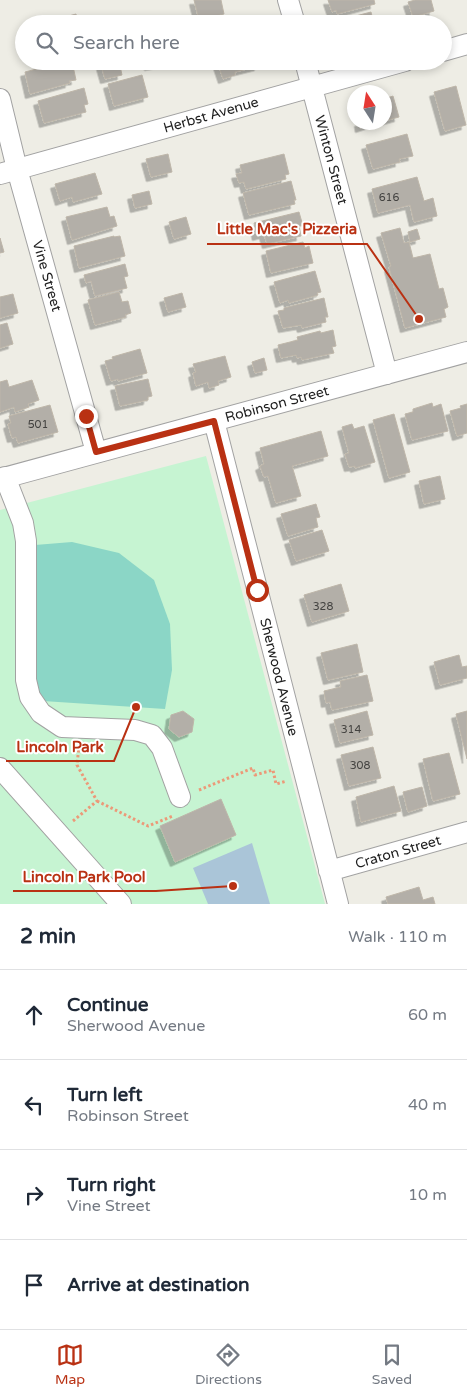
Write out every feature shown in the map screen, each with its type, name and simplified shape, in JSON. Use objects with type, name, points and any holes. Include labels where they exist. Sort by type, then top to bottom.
[{"type":"street","points":[[288,0],[292,15]]},
{"type":"street","points":[[452,48],[467,44]]},
{"type":"street","name":"Winton Street","points":[[307,70],[387,374]]},
{"type":"street","name":"Herbst Avenue","points":[[9,172],[372,70]]},
{"type":"street","name":"Vine Street","points":[[0,99],[9,172],[96,452]]},
{"type":"street","name":"Robinson Street","points":[[2,478],[467,352]]},
{"type":"street","name":"Sherwood Avenue","points":[[214,421],[338,904]]},
{"type":"street","points":[[2,478],[23,523],[26,541],[26,680],[30,697],[41,713],[62,727],[135,730],[152,735],[162,748],[180,797]]},
{"type":"street","points":[[0,768],[121,904]]},
{"type":"street","name":"Craton Street","points":[[329,871],[467,832]]},
{"type":"path","points":[[79,748],[77,766],[97,801],[148,826],[159,822]]},
{"type":"path","points":[[180,797],[253,768],[255,775],[273,770],[276,784],[290,780]]},
{"type":"path","points":[[83,813],[97,801]]},
{"type":"green space","points":[[206,456],[325,904],[0,904],[0,510]]},
{"type":"shaded area","points":[[72,542],[119,553],[154,580],[170,624],[172,670],[165,709],[43,701],[32,683],[35,545]]},
{"type":"shaded area","points":[[252,843],[270,904],[208,904],[193,868]]},
{"type":"building","points":[[194,0],[221,0],[224,14],[198,15]]},
{"type":"building","points":[[328,0],[374,0],[375,4],[337,14],[336,10],[332,12]]},
{"type":"building","points":[[431,0],[434,11],[412,15],[408,2]]},
{"type":"building","points":[[371,12],[372,15],[360,15]]},
{"type":"building","points":[[33,70],[74,70],[76,80],[30,94],[25,72]]},
{"type":"building","points":[[102,70],[121,70],[122,75],[105,79]]},
{"type":"building","points":[[220,70],[243,70],[235,72],[235,75],[223,79]]},
{"type":"building","points":[[142,75],[148,97],[114,106],[108,84]]},
{"type":"building","points":[[456,86],[466,125],[445,131],[434,92]]},
{"type":"building","points":[[84,88],[88,104],[84,105],[86,112],[44,123],[38,101]]},
{"type":"building","points":[[392,96],[399,117],[392,119]]},
{"type":"building","points":[[407,134],[413,156],[399,159],[400,162],[373,169],[366,145]]},
{"type":"building","points":[[168,154],[172,172],[151,177],[146,159]]},
{"type":"building","points":[[284,154],[289,174],[285,175],[286,179],[246,189],[244,182],[239,183],[236,174],[242,173],[240,165]]},
{"type":"building","points":[[95,173],[102,194],[73,202],[72,197],[60,201],[55,184]]},
{"type":"building","points":[[417,177],[424,201],[433,198],[437,216],[414,222],[410,205],[378,213],[372,189]]},
{"type":"building","points":[[291,181],[296,200],[294,200],[295,204],[249,215],[243,193]]},
{"type":"building","points":[[149,191],[152,204],[135,208],[132,195]]},
{"type":"building","points":[[107,207],[110,217],[114,216],[117,226],[72,240],[66,217]]},
{"type":"building","points":[[299,212],[303,226],[299,226],[301,236],[267,244],[264,234],[257,236],[254,223]]},
{"type":"building","points":[[186,217],[191,234],[174,239],[169,222]]},
{"type":"building","points":[[400,228],[404,243],[409,242],[413,258],[430,254],[439,289],[443,288],[448,307],[444,309],[446,317],[405,328],[389,267],[391,266],[381,233]]},
{"type":"building","points":[[417,229],[420,239],[410,242],[408,232]]},
{"type":"building","points":[[120,236],[125,256],[79,268],[74,246]]},
{"type":"building","points":[[0,238],[4,252],[0,253]]},
{"type":"building","points":[[303,242],[305,248],[309,246],[313,263],[271,273],[266,251]]},
{"type":"building","points":[[125,264],[128,276],[124,277],[127,288],[95,296],[91,281],[86,283],[84,275]]},
{"type":"building","points":[[315,271],[321,292],[317,293],[318,295],[289,303],[288,300],[280,303],[274,282]]},
{"type":"building","points":[[119,292],[122,302],[128,301],[131,313],[125,315],[126,317],[95,325],[88,300]]},
{"type":"building","points":[[182,293],[186,307],[168,312],[164,298]]},
{"type":"building","points":[[13,294],[18,313],[0,318],[0,297]]},
{"type":"building","points":[[324,298],[328,317],[325,317],[326,322],[302,328],[301,325],[283,328],[278,311]]},
{"type":"building","points":[[7,323],[13,344],[0,348],[0,325]]},
{"type":"building","points":[[333,330],[336,346],[332,347],[334,353],[302,360],[301,357],[297,358],[296,355],[281,358],[278,345],[298,340],[297,337]]},
{"type":"building","points":[[140,349],[147,373],[118,381],[118,379],[111,381],[105,361],[113,359],[112,357]]},
{"type":"building","points":[[225,356],[231,377],[218,381],[219,385],[209,388],[208,382],[196,386],[193,373],[196,372],[193,364]]},
{"type":"building","points":[[264,358],[267,370],[255,373],[252,362]]},
{"type":"building","points":[[148,379],[152,396],[148,397],[148,400],[120,406],[115,386]]},
{"type":"building","points":[[7,380],[9,387],[32,380],[39,400],[28,404],[29,407],[15,412],[14,407],[0,412],[0,382]]},
{"type":"building","points":[[432,403],[433,407],[441,404],[448,431],[412,440],[405,414],[413,412],[413,409]]},
{"type":"building","points":[[467,404],[467,433],[457,436],[450,411]]},
{"type":"building","points":[[50,405],[58,432],[18,443],[16,437],[12,438],[8,424],[11,423],[9,416]]},
{"type":"building","points":[[394,414],[410,472],[389,478],[373,420]]},
{"type":"building","points":[[352,424],[354,429],[364,426],[375,462],[355,468],[355,466],[349,467],[345,454],[349,453],[342,427]]},
{"type":"building","points":[[321,431],[328,456],[292,466],[301,496],[276,503],[268,476],[264,477],[260,466],[264,464],[260,448]]},
{"type":"building","points":[[440,476],[445,499],[424,504],[419,481]]},
{"type":"building","points":[[316,504],[320,517],[316,518],[318,527],[288,536],[281,514]]},
{"type":"building","points":[[322,530],[329,551],[296,561],[289,540]]},
{"type":"building","points":[[341,584],[349,611],[312,622],[304,595]]},
{"type":"building","points":[[357,644],[363,672],[328,680],[321,653]]},
{"type":"building","points":[[459,655],[462,667],[467,666],[467,678],[440,685],[434,662]]},
{"type":"building","points":[[367,675],[373,701],[332,710],[330,702],[326,703],[324,691],[341,687],[340,681]]},
{"type":"building","points":[[183,711],[194,719],[192,732],[179,737],[169,729],[171,715]]},
{"type":"building","points":[[367,711],[373,735],[340,743],[334,720]]},
{"type":"building","points":[[467,711],[467,759],[456,714]]},
{"type":"building","points":[[373,747],[381,778],[349,786],[341,755]]},
{"type":"building","points":[[449,753],[460,794],[433,801],[423,759]]},
{"type":"building","points":[[394,786],[401,811],[361,822],[356,797]]},
{"type":"building","points":[[422,787],[427,806],[408,812],[403,792]]},
{"type":"building","points":[[221,799],[236,835],[175,862],[160,826]]},
{"type":"building","points":[[419,887],[423,900],[433,897],[435,904],[388,904],[386,897]]},
{"type":"place","name":"Little Mac's Pizzeria","points":[[419,319]]},
{"type":"place","name":"Lincoln Park","points":[[136,707]]},
{"type":"place","name":"Lincoln Park Pool","points":[[233,886]]},
{"type":"route","points":[[86,416],[96,452],[214,421],[257,590]]}]
